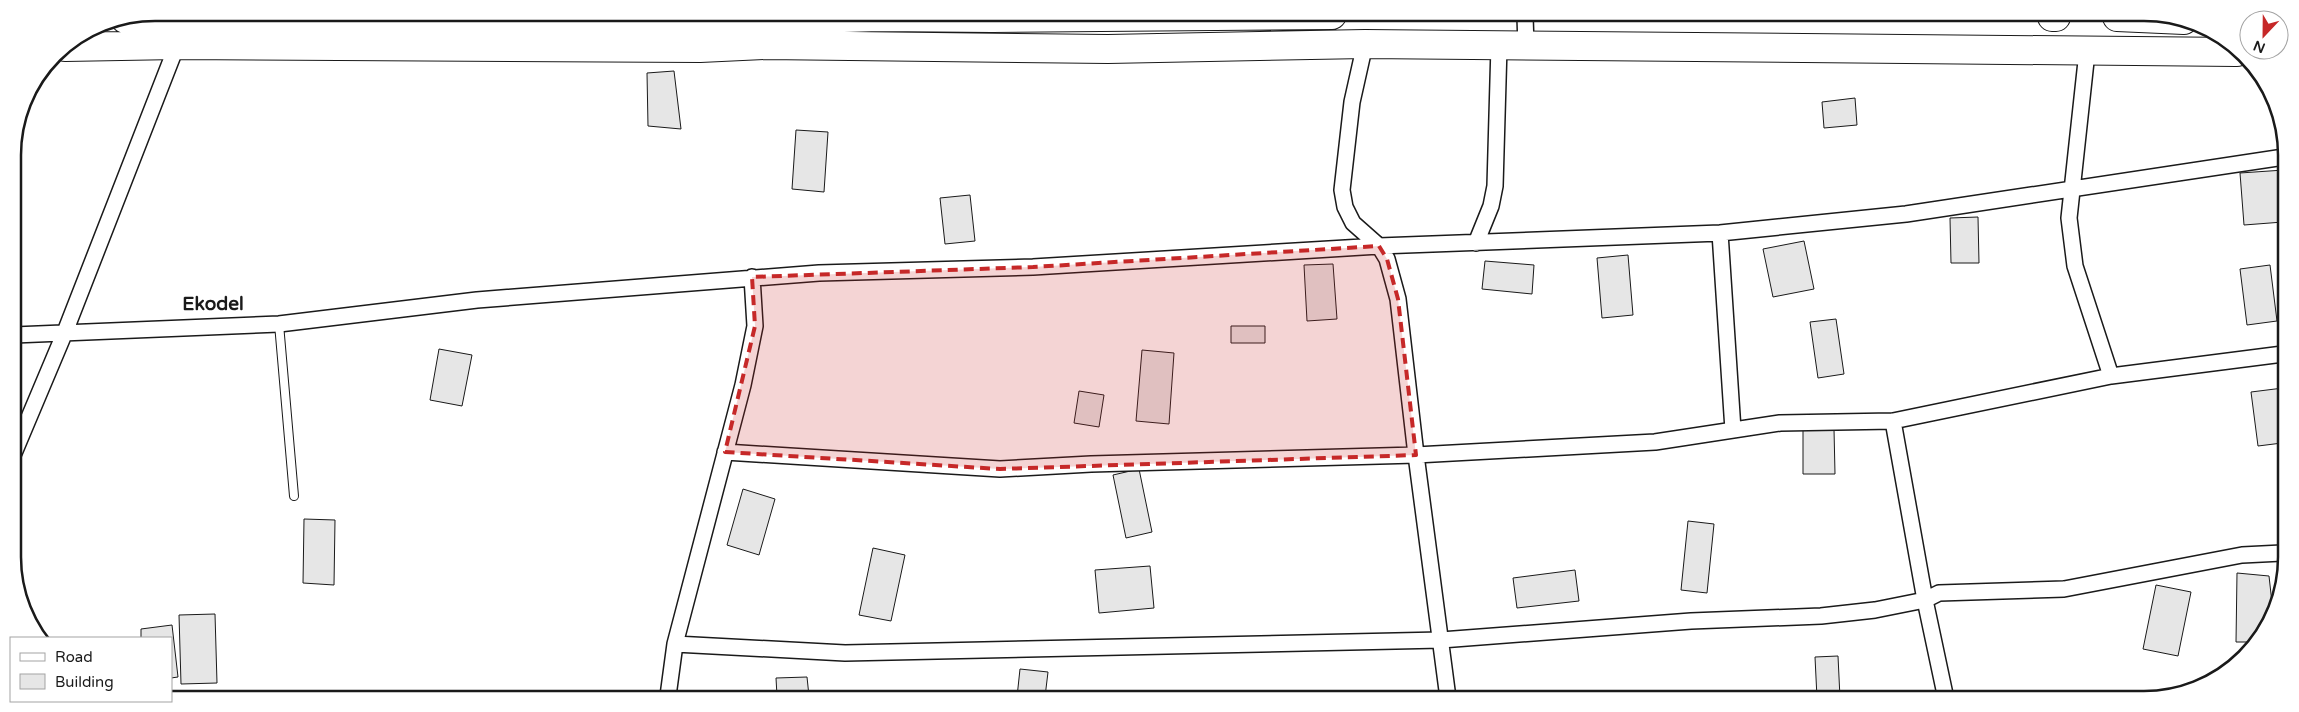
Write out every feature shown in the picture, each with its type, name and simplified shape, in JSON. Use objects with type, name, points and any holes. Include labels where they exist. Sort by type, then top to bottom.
[{"type":"highway","points":[[77,47],[700,48],[766,45],[1108,49],[1365,44],[2229,52]]},
{"type":"street","points":[[1526,21],[1526,46]]},
{"type":"street","points":[[1365,44],[1352,102],[1342,190],[1345,207],[1353,223],[1379,246],[1387,259],[1398,299],[1416,455],[1447,690]]},
{"type":"street","points":[[21,435],[177,46]]},
{"type":"street","points":[[1476,243],[1491,206],[1495,186],[1498,46]]},
{"type":"street","points":[[2087,52],[2069,218],[2074,266],[2111,376]]},
{"type":"street","points":[[22,335],[279,324],[477,300],[752,277],[819,273],[1032,267],[1379,246],[1720,233],[1906,214],[2278,158]]},
{"type":"street","points":[[1720,233],[1733,430]]},
{"type":"street","points":[[669,691],[675,644],[743,385],[754,326],[752,277]]},
{"type":"street","points":[[725,452],[1000,469],[1091,464],[1416,455],[1655,442],[1780,423],[1893,420],[2111,376],[2278,355]]},
{"type":"street","points":[[1893,420],[1924,600],[1944,690]]},
{"type":"street","points":[[675,644],[845,653],[1441,640],[1691,621],[1821,616],[1875,610],[1924,600],[1939,593],[2064,589],[2242,555],[2278,553]]},
{"type":"lane","points":[[279,324],[294,496]]},
{"type":"highlighted area","points":[[1379,246],[1387,259],[1398,299],[1416,455],[1000,469],[725,452],[755,326],[752,277],[1033,267]]},
{"type":"building","points":[[674,71],[681,129],[648,126],[647,73]]},
{"type":"building","points":[[1855,98],[1857,125],[1824,128],[1822,102]]},
{"type":"building","points":[[796,130],[828,132],[824,192],[792,189]]},
{"type":"building","points":[[2278,170],[2278,222],[2244,225],[2240,173]]},
{"type":"building","points":[[970,195],[975,241],[945,244],[940,198]]},
{"type":"building","points":[[1978,217],[1979,263],[1951,263],[1950,218]]},
{"type":"building","points":[[1804,241],[1814,289],[1773,297],[1763,249]]},
{"type":"building","points":[[1628,255],[1633,315],[1602,318],[1597,258]]},
{"type":"building","points":[[1485,261],[1534,265],[1532,294],[1482,289]]},
{"type":"building","points":[[1333,264],[1337,319],[1307,321],[1304,265]]},
{"type":"building","points":[[2270,265],[2277,321],[2247,325],[2240,269]]},
{"type":"building","points":[[1836,319],[1844,374],[1818,378],[1810,322]]},
{"type":"building","points":[[1231,326],[1265,326],[1265,343],[1231,343]]},
{"type":"building","points":[[439,349],[472,355],[462,406],[430,400]]},
{"type":"building","points":[[1142,350],[1174,353],[1169,424],[1136,421]]},
{"type":"building","points":[[2278,389],[2278,444],[2258,446],[2251,392]]},
{"type":"building","points":[[1079,391],[1104,395],[1099,427],[1074,423]]},
{"type":"building","points":[[1803,429],[1834,429],[1835,474],[1803,474]]},
{"type":"building","points":[[1139,469],[1152,532],[1126,538],[1113,475]]},
{"type":"building","points":[[743,489],[775,499],[759,555],[727,545]]},
{"type":"building","points":[[304,519],[335,520],[334,585],[303,583]]},
{"type":"building","points":[[1688,521],[1714,524],[1707,593],[1681,590]]},
{"type":"building","points":[[873,548],[905,555],[891,621],[859,615]]},
{"type":"building","points":[[1150,566],[1154,608],[1099,613],[1095,570]]},
{"type":"building","points":[[1575,570],[1579,601],[1517,608],[1513,578]]},
{"type":"building","points":[[2237,573],[2269,576],[2271,597],[2264,616],[2247,642],[2236,642]]},
{"type":"building","points":[[2156,585],[2191,592],[2178,656],[2143,649]]},
{"type":"building","points":[[215,614],[217,683],[181,684],[179,615]]},
{"type":"building","points":[[172,625],[178,677],[172,678],[172,637],[141,637],[141,629]]},
{"type":"building","points":[[1838,656],[1840,690],[1817,690],[1815,657]]},
{"type":"building","points":[[1020,669],[1048,672],[1046,691],[1018,691]]},
{"type":"building","points":[[807,677],[808,691],[777,691],[776,678]]},
{"type":"district","name":"Ekodel","points":[[213,304]]}]
